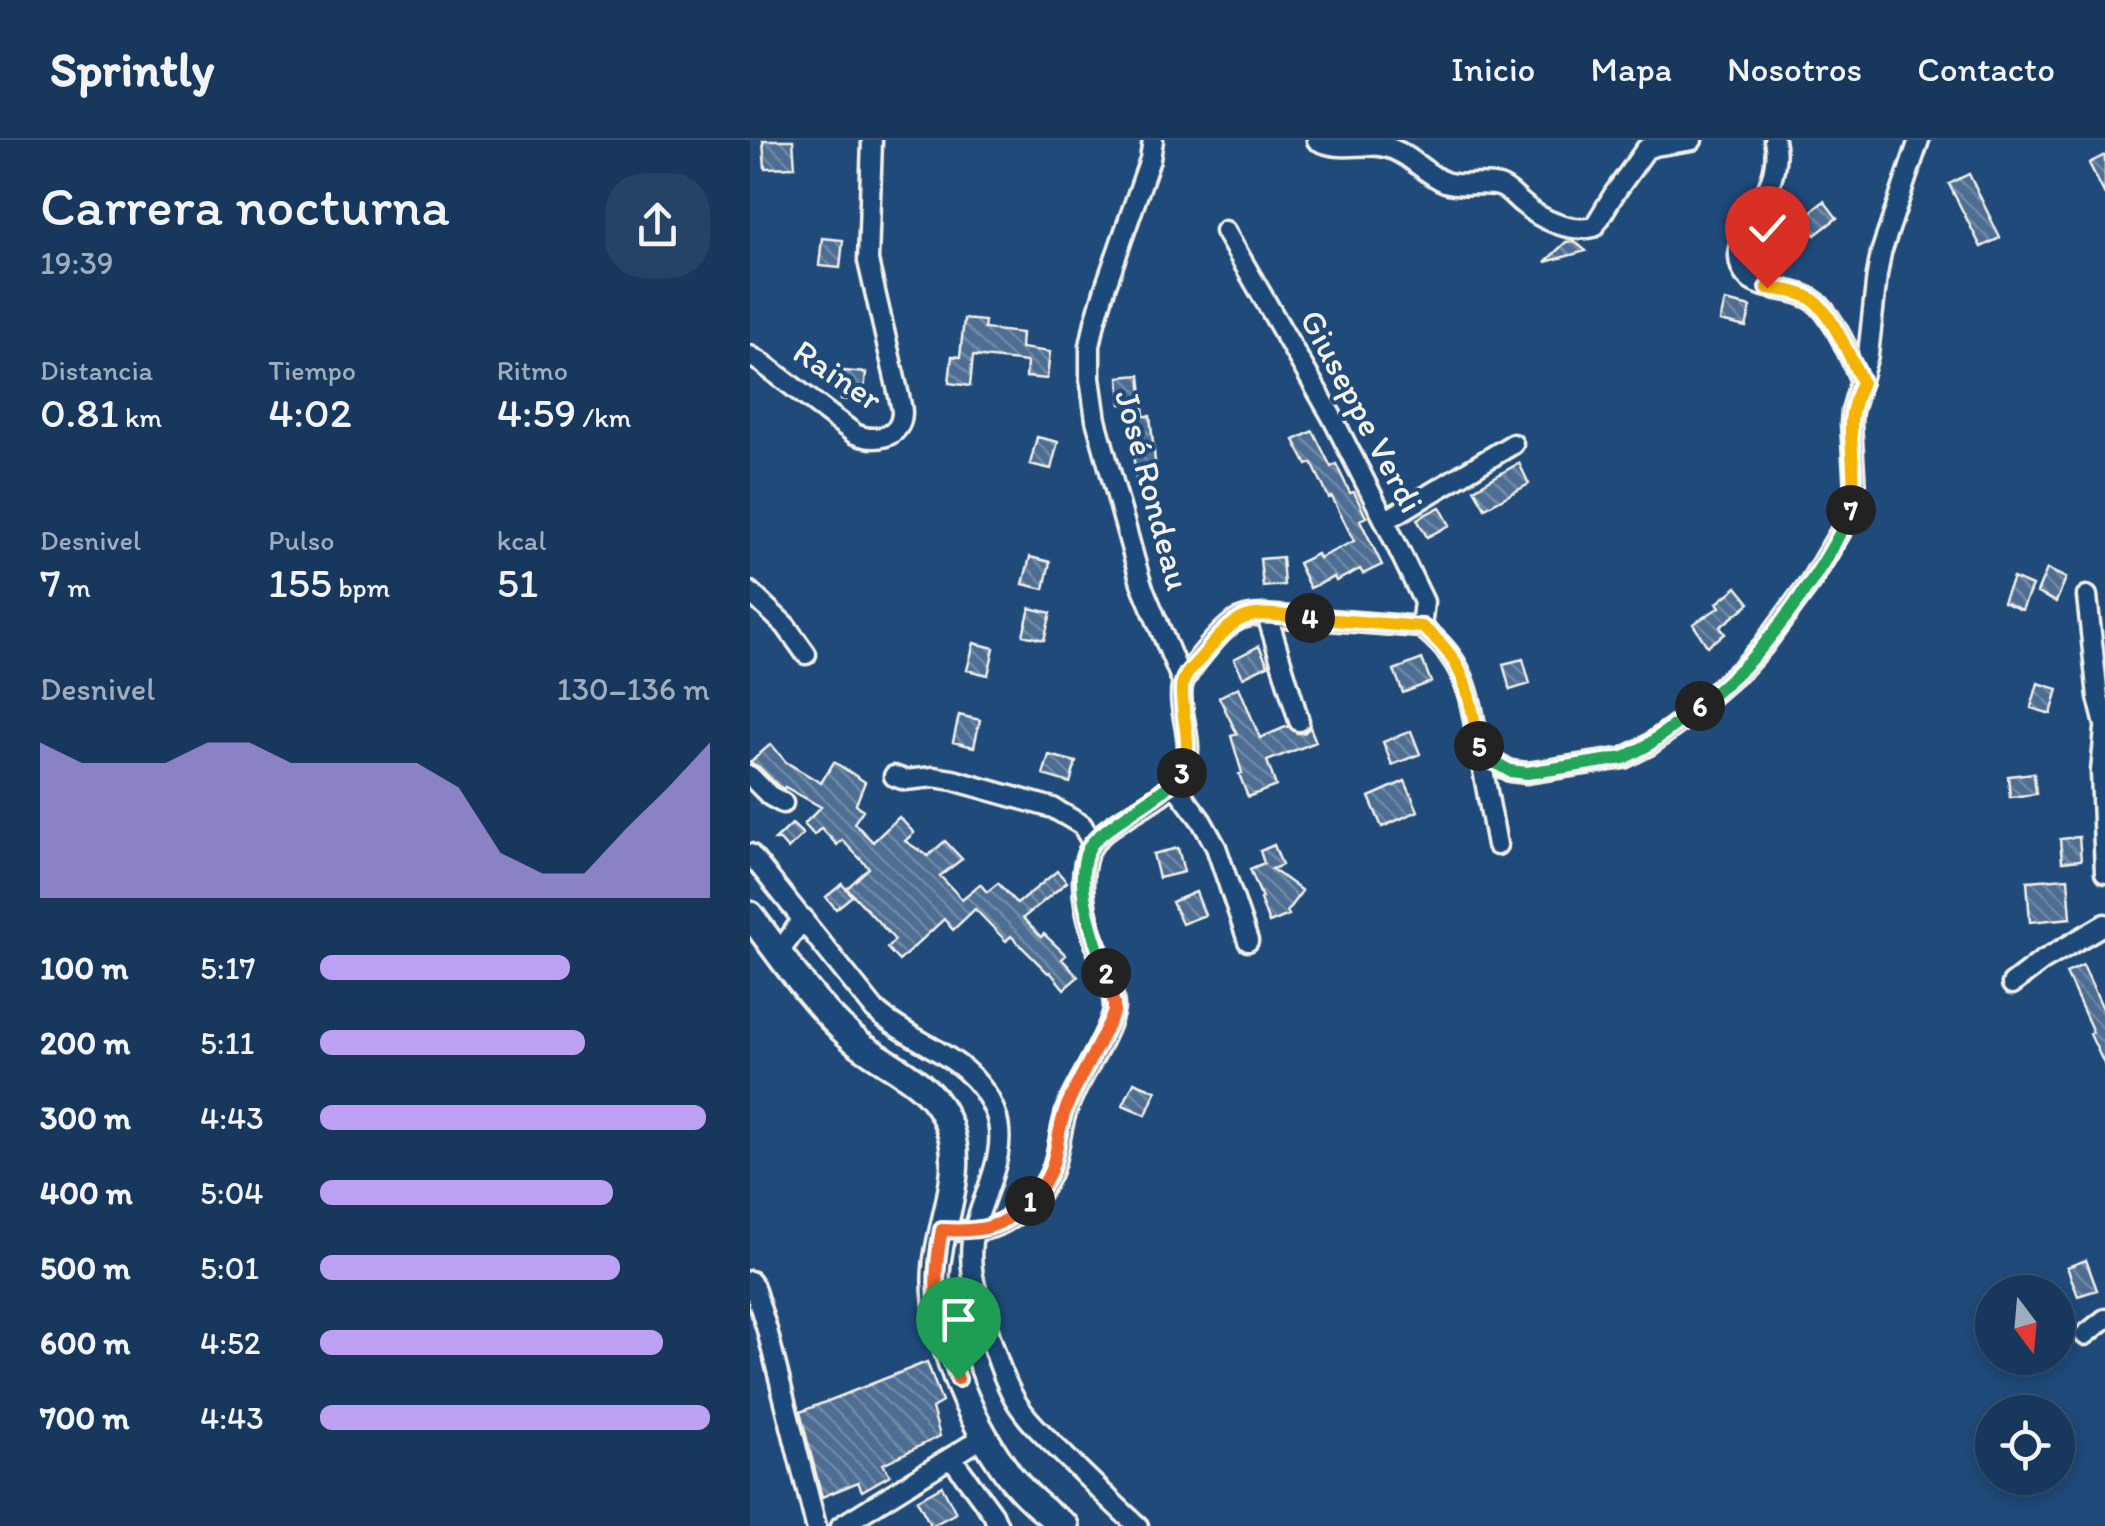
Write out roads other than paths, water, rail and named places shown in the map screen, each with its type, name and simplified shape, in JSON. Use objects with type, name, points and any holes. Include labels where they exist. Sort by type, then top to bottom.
[{"type":"main road","points":[[750,916],[825,1011],[853,1039],[907,1075],[938,1103],[950,1128],[956,1159],[935,1280],[938,1316],[958,1379],[985,1436],[1020,1488],[1065,1526]]},
{"type":"street","name":"Rainer","points":[[750,356],[855,434],[866,439],[880,438],[892,434],[899,425],[902,414],[868,261],[872,140]]},
{"type":"street","name":"José Rondeau","points":[[1153,140],[1095,322],[1090,378],[1096,420],[1141,584],[1182,681],[1188,756],[1183,772],[1173,783]]},
{"type":"street","points":[[1318,140],[1331,146],[1389,147],[1446,183],[1504,188],[1526,208],[1579,230],[1594,227],[1646,150],[1692,140]]},
{"type":"street","points":[[1774,140],[1771,179],[1739,249],[1738,260],[1753,284],[1792,291],[1811,298],[1822,308],[1862,382]]},
{"type":"street","points":[[1480,754],[1510,771],[1527,773],[1624,758],[1683,720],[1744,666],[1811,581],[1852,509],[1852,411],[1868,355],[1882,253],[1919,140]]},
{"type":"street","name":"Giuseppe Verdi","points":[[1225,231],[1331,416],[1385,521],[1424,602],[1422,627]]},
{"type":"street","points":[[1385,521],[1513,444]]},
{"type":"street","points":[[750,592],[779,618],[806,654]]},
{"type":"street","points":[[2088,596],[2098,697],[2105,727],[2101,772],[2105,874]]},
{"type":"street","points":[[1268,615],[1299,722]]},
{"type":"street","points":[[1182,681],[1224,630],[1249,616],[1422,627],[1458,664],[1469,696],[1497,845]]},
{"type":"street","points":[[750,776],[783,803]]},
{"type":"street","points":[[894,776],[905,780],[934,776],[1053,808],[1082,826],[1092,842]]},
{"type":"street","points":[[942,1230],[974,1232],[1010,1218],[1048,1178],[1065,1111],[1114,1012],[1112,992],[1086,908],[1083,881],[1092,842],[1173,783],[1216,847],[1248,941]]},
{"type":"street","points":[[750,854],[875,1010],[890,1024],[950,1057],[982,1089],[995,1111],[999,1146],[971,1251],[975,1290],[992,1344],[1014,1398],[1027,1418],[1138,1526]]},
{"type":"street","points":[[779,953],[803,918]]},
{"type":"street","points":[[2012,984],[2042,961],[2105,924]]},
{"type":"street","points":[[750,1280],[767,1330],[816,1526]]},
{"type":"street","points":[[2085,1335],[2105,1319]]},
{"type":"street","points":[[841,1526],[985,1436]]},
{"type":"street","points":[[951,1457],[998,1526]]}]
